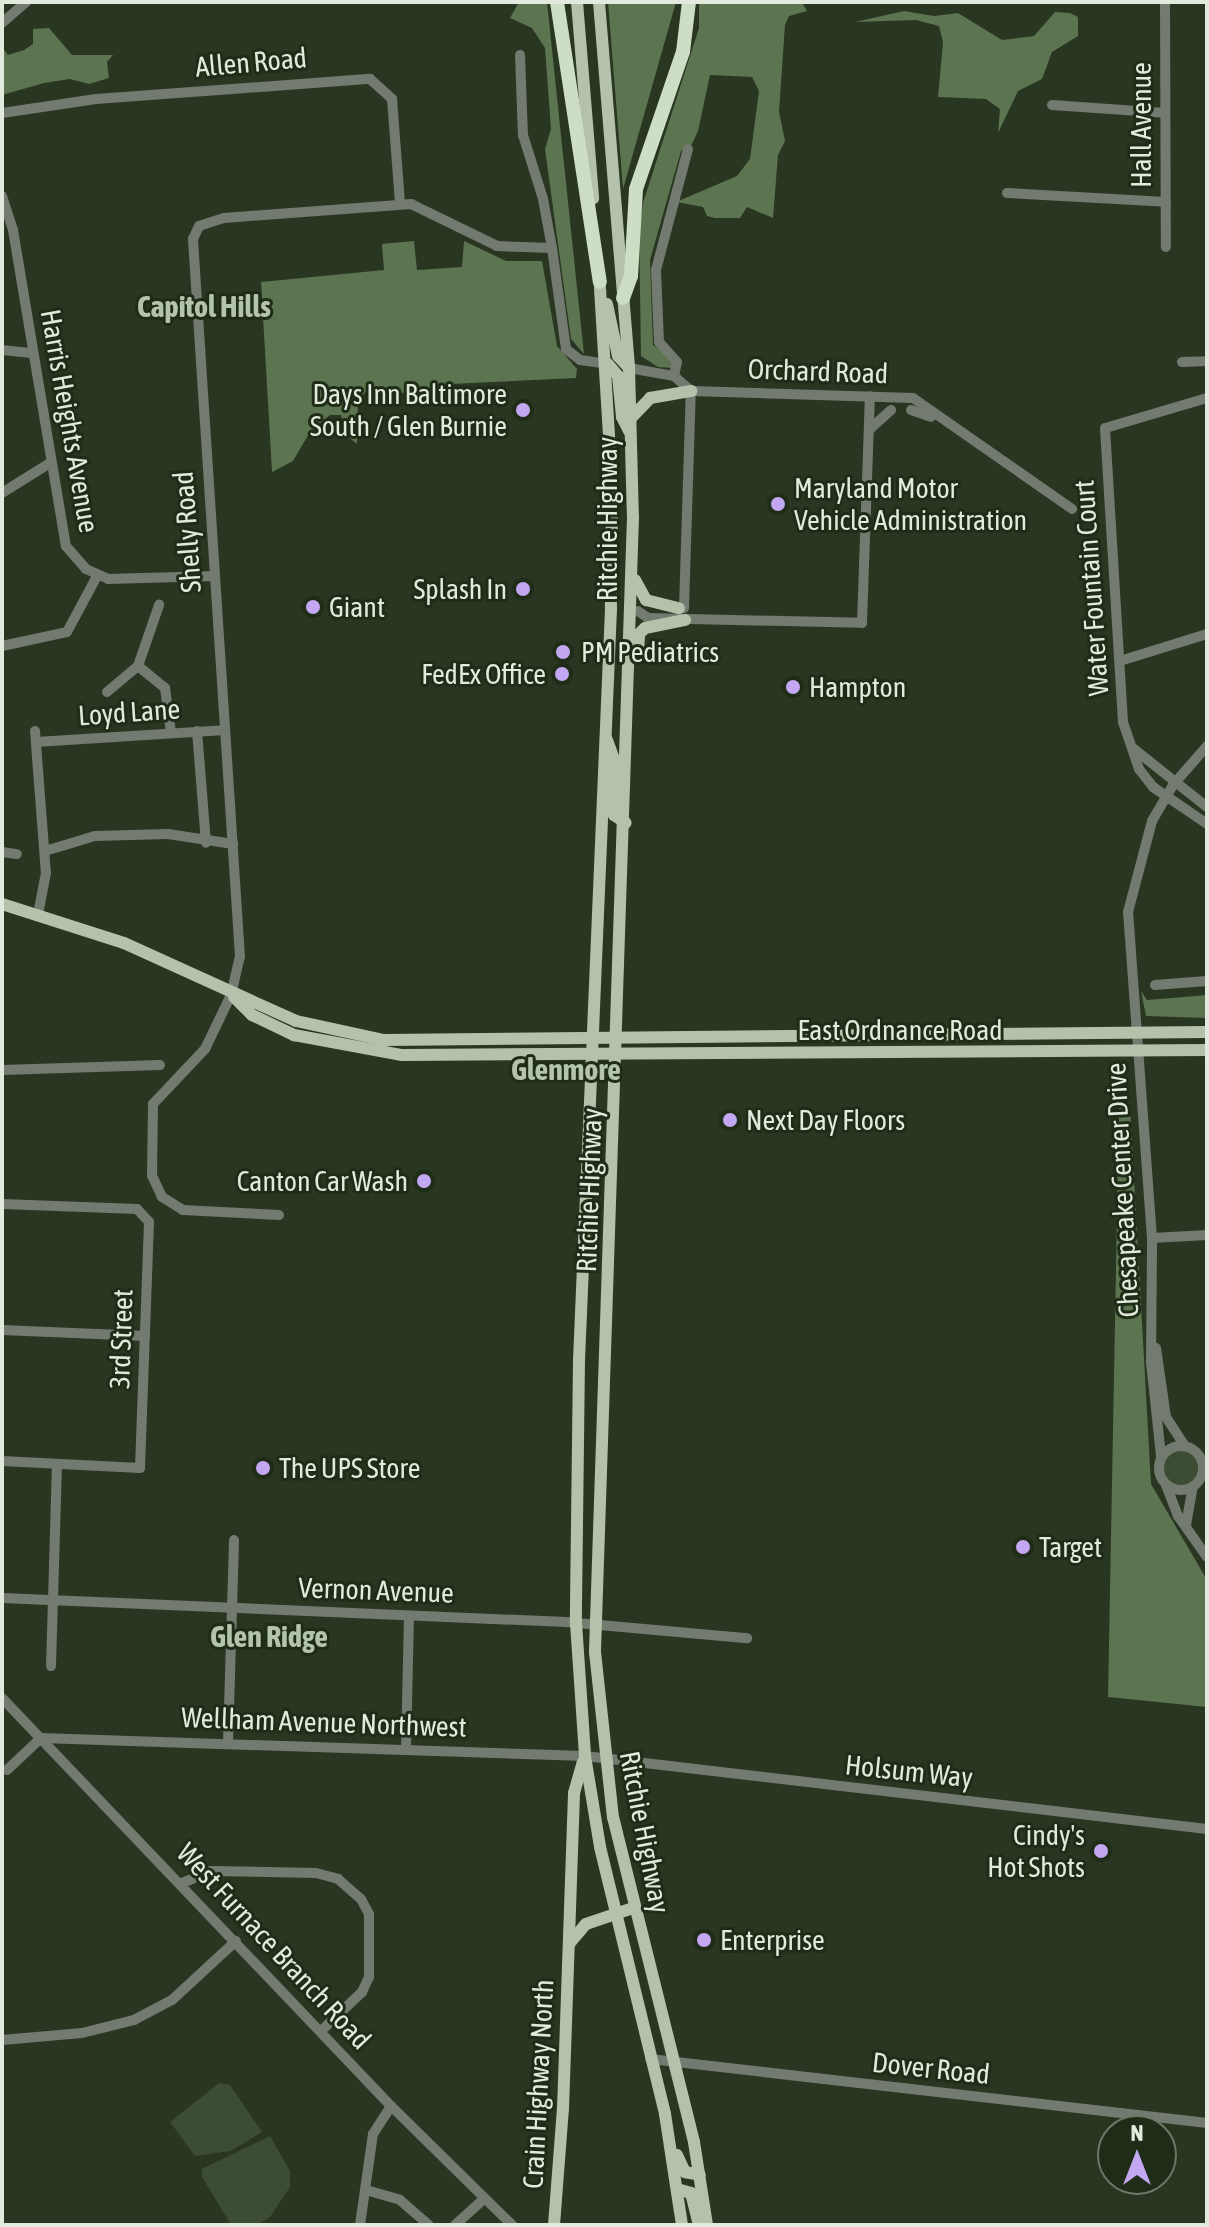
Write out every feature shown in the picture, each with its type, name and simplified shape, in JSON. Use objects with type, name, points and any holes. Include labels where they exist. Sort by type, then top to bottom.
[{"type":"highway","points":[[557,2],[600,282]]},
{"type":"highway","points":[[623,298],[631,276],[636,189],[683,52],[689,2]]},
{"type":"main road","name":"Ritchie Highway","points":[[577,2],[608,364],[613,510],[579,1360],[576,1623],[585,1756],[614,1914],[665,2114],[682,2225]]},
{"type":"main road","name":"Ritchie Highway","points":[[599,2],[629,368],[635,610],[629,687],[618,1055],[594,1624],[606,1760],[633,1908],[675,2063],[700,2175],[707,2225]]},
{"type":"main road","points":[[600,282],[618,356],[629,368]]},
{"type":"main road","points":[[608,364],[618,376],[622,417],[632,437]]},
{"type":"main road","points":[[631,418],[650,398],[691,391]]},
{"type":"main road","points":[[632,569],[646,600],[683,612]]},
{"type":"main road","points":[[629,687],[636,670],[639,634],[683,612]]},
{"type":"main road","points":[[605,733],[614,759],[614,815],[626,823]]},
{"type":"main road","points":[[2,904],[124,943],[231,995]]},
{"type":"main road","name":"East Ordnance Road","points":[[231,995],[296,1021],[384,1040],[1207,1032]]},
{"type":"main road","name":"East Ordnance Road","points":[[231,995],[252,1015],[294,1035],[370,1053],[593,1056],[1207,1050]]},
{"type":"main road","name":"Crain Highway North","points":[[554,2225],[574,1793],[585,1756]]},
{"type":"main road","name":"Crain Highway North","points":[[569,1944],[586,1924],[633,1908]]},
{"type":"main road","points":[[665,2114],[680,2167],[700,2175]]},
{"type":"main road","points":[[677,2189],[691,2193],[699,2225]]},
{"type":"street","points":[[2,23],[26,2]]},
{"type":"street","name":"Hall Avenue","points":[[1165,2],[1166,247]]},
{"type":"street","points":[[520,55],[523,135],[543,199],[566,349],[580,360],[608,364]]},
{"type":"street","name":"Allen Road","points":[[2,113],[96,99],[370,79],[392,99],[400,204]]},
{"type":"street","points":[[1052,105],[1165,113]]},
{"type":"street","points":[[674,376],[677,362],[659,342],[656,270],[688,149]]},
{"type":"street","points":[[1007,193],[1166,202]]},
{"type":"street","name":"Harris Heights Avenue","points":[[2,196],[66,546],[97,576]]},
{"type":"street","name":"Shelly Road","points":[[279,1215],[183,1210],[162,1197],[152,1176],[153,1104],[159,1092],[195,1064],[231,995],[240,943],[193,239],[199,226],[224,218],[411,204],[508,249],[552,248]]},
{"type":"street","points":[[2,350],[32,353]]},
{"type":"street","points":[[1182,362],[1207,361]]},
{"type":"street","points":[[629,368],[674,376],[691,391],[683,612]]},
{"type":"street","name":"Orchard Road","points":[[691,391],[913,398],[1072,509]]},
{"type":"street","points":[[635,610],[648,618],[683,612],[707,617],[862,623],[870,396]]},
{"type":"street","name":"Water Fountain Court","points":[[1207,398],[1105,428],[1123,722],[1139,769],[1167,796],[1207,824]]},
{"type":"street","points":[[871,428],[891,410]]},
{"type":"street","points":[[911,410],[969,437]]},
{"type":"street","points":[[2,493],[50,463]]},
{"type":"street","points":[[2,646],[67,632],[97,576],[120,581],[214,576]]},
{"type":"street","points":[[107,692],[138,666],[159,605]]},
{"type":"street","points":[[1120,661],[1207,634]]},
{"type":"street","points":[[138,666],[165,688],[171,733]]},
{"type":"street","name":"Loyd Lane","points":[[45,851],[35,736],[225,730]]},
{"type":"street","points":[[197,731],[206,843]]},
{"type":"street","points":[[1130,744],[1173,785],[1207,807]]},
{"type":"street","name":"Chesapeake Center Drive","points":[[1155,1346],[1152,1238],[1128,939],[1132,885],[1143,841],[1167,796],[1207,746]]},
{"type":"street","points":[[38,914],[45,888],[45,851],[95,836],[168,834],[206,843],[233,844]]},
{"type":"street","points":[[2,852],[17,854]]},
{"type":"street","points":[[1155,985],[1207,981]]},
{"type":"street","points":[[2,1070],[160,1065]]},
{"type":"street","name":"3rd Street","points":[[2,1204],[145,1213],[149,1222],[140,1468],[57,1464]]},
{"type":"street","points":[[1152,1238],[1207,1235]]},
{"type":"street","points":[[2,1330],[145,1336]]},
{"type":"street","points":[[1155,1346],[1166,1417],[1185,1446],[1202,1461],[1203,1473],[1193,1487],[1186,1525]]},
{"type":"street","points":[[1155,1346],[1151,1363],[1161,1456],[1158,1470],[1186,1525],[1207,1557]]},
{"type":"street","points":[[1161,1456],[1171,1447],[1185,1446]]},
{"type":"street","points":[[2,1461],[57,1464],[51,1666]]},
{"type":"street","points":[[1166,1485],[1176,1490],[1193,1487]]},
{"type":"street","points":[[228,1743],[234,1540]]},
{"type":"street","name":"Vernon Avenue","points":[[2,1598],[576,1623],[747,1638]]},
{"type":"street","points":[[406,1748],[409,1616]]},
{"type":"street","name":"West Furnace Branch Road","points":[[2,1698],[182,1883],[391,2106],[483,2200],[512,2225]]},
{"type":"street","points":[[7,1770],[41,1738]]},
{"type":"street","name":"Wellham Avenue Northwest","points":[[41,1738],[406,1748],[585,1756],[606,1760]]},
{"type":"street","name":"Holsum Way","points":[[606,1760],[1207,1829]]},
{"type":"street","points":[[182,1883],[211,1871],[316,1873],[338,1879],[361,1899],[369,1914],[369,1977],[362,1992],[322,2030]]},
{"type":"street","points":[[2,2040],[82,2033],[134,2020],[172,2000],[236,1941]]},
{"type":"street","name":"Dover Road","points":[[650,2059],[1207,2123]]},
{"type":"street","points":[[360,2225],[373,2134],[391,2106]]},
{"type":"street","points":[[366,2190],[400,2200],[429,2225]]},
{"type":"street","points":[[455,2225],[483,2200]]},
{"type":"green space","points":[[519,2],[547,2],[584,354],[571,339],[545,149],[551,129],[545,48],[532,28],[510,18]]},
{"type":"green space","points":[[608,2],[676,2],[623,189]]},
{"type":"green space","points":[[699,2],[790,2],[803,4],[807,11],[789,16],[785,25],[779,112],[785,141],[778,155],[773,218],[747,207],[740,218],[715,218],[707,216],[703,207],[676,202],[737,176],[750,159],[759,91],[752,77],[710,75],[698,131],[691,146],[681,151],[650,260],[653,345],[672,358],[673,368],[658,367],[641,356],[639,229],[643,203],[699,28]]},
{"type":"green space","points":[[904,11],[934,16],[958,13],[1002,40],[1034,36],[1055,12],[1070,13],[1078,17],[1078,36],[1052,52],[1042,79],[1018,91],[998,133],[1000,109],[986,99],[938,97],[943,42],[939,26],[916,20],[855,22]]},
{"type":"green space","points":[[49,28],[72,55],[113,55],[107,62],[109,78],[89,84],[70,79],[44,83],[2,95],[2,47],[8,55],[24,50],[33,44],[33,29]]},
{"type":"green space","points":[[414,241],[417,270],[462,267],[464,241],[506,261],[542,261],[557,346],[577,369],[576,378],[450,384],[441,387],[440,397],[368,389],[358,401],[357,444],[346,435],[341,415],[330,415],[310,432],[293,461],[272,472],[261,282],[384,270],[382,244]]},
{"type":"green space","points":[[1141,991],[1147,1000],[1207,995],[1207,1018],[1146,1016]]},
{"type":"green space","points":[[1119,1108],[1130,1108],[1151,1484],[1207,1580],[1207,1707],[1108,1697]]},
{"type":"green space","points":[[1180,1450],[1192,1456],[1198,1468],[1192,1480],[1180,1486],[1168,1480],[1162,1468],[1168,1456]]},
{"type":"green space","points":[[219,2083],[230,2085],[262,2132],[231,2151],[195,2156],[170,2122]]},
{"type":"green space","points":[[270,2136],[290,2171],[290,2187],[270,2217],[257,2225],[231,2225],[202,2177],[202,2169]]},
{"type":"place","name":"Days Inn Baltimore South / Glen Burnie","points":[[523,410]]},
{"type":"place","name":"Maryland Motor Vehicle Administration","points":[[778,504]]},
{"type":"place","name":"Splash In","points":[[523,589]]},
{"type":"place","name":"Giant","points":[[313,607]]},
{"type":"place","name":"PM Pediatrics","points":[[563,652]]},
{"type":"place","name":"FedEx Office","points":[[562,674]]},
{"type":"place","name":"Hampton","points":[[793,687]]},
{"type":"place","name":"Next Day Floors","points":[[730,1120]]},
{"type":"place","name":"Canton Car Wash","points":[[424,1181]]},
{"type":"place","name":"The UPS Store","points":[[263,1468]]},
{"type":"place","name":"Target","points":[[1023,1547]]},
{"type":"place","name":"Cindy's Hot Shots","points":[[1101,1851]]},
{"type":"place","name":"Enterprise","points":[[704,1940]]},
{"type":"district","name":"Capitol Hills","points":[[204,306]]},
{"type":"district","name":"Glenmore","points":[[566,1069]]},
{"type":"district","name":"Glen Ridge","points":[[269,1636]]}]
